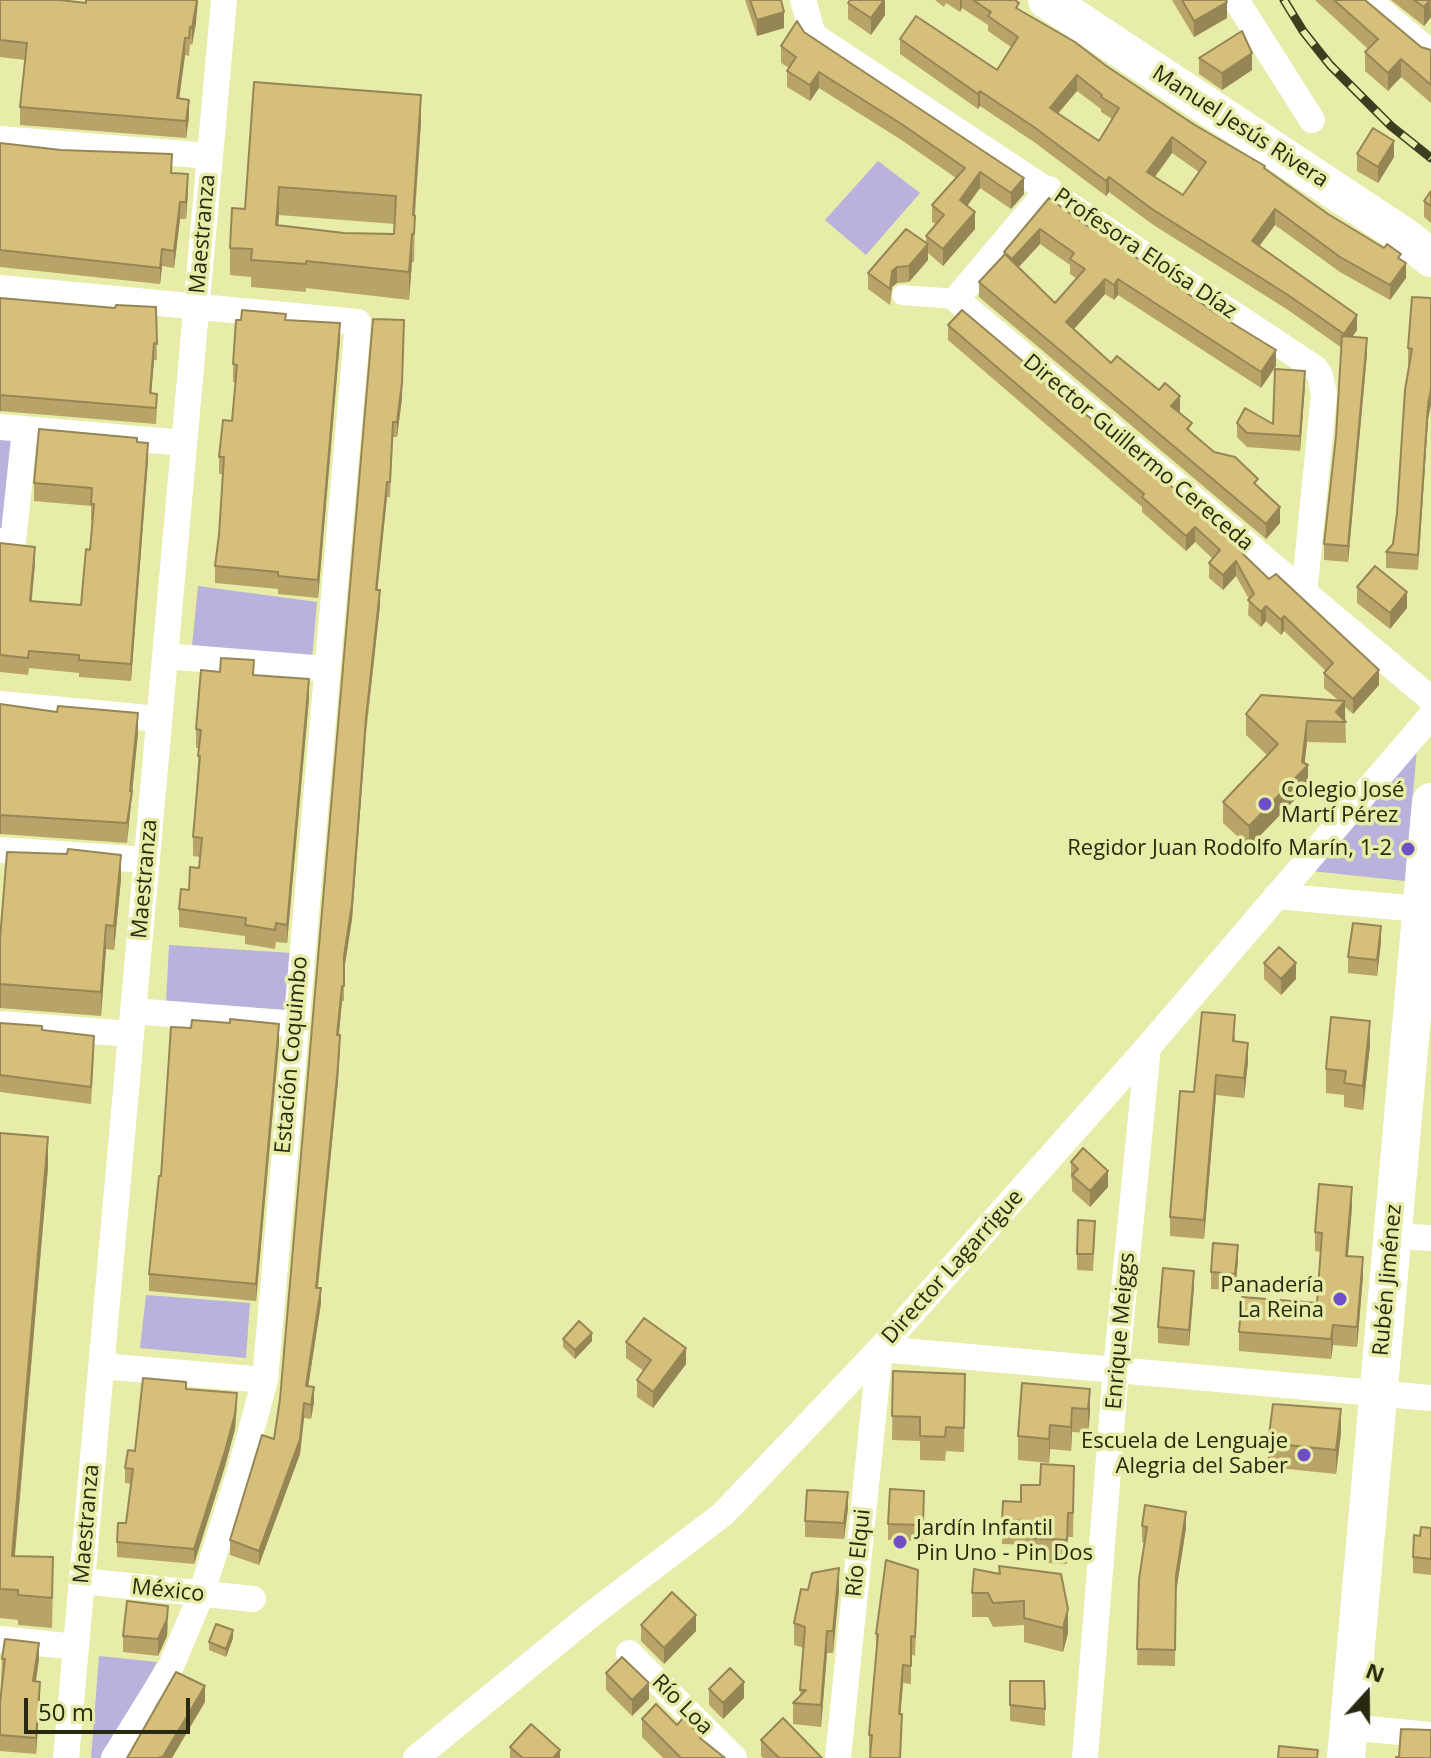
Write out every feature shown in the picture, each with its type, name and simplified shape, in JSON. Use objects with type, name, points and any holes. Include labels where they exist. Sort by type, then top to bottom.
[{"type":"main road","name":"Manuel Jesús Rivera","points":[[1047,0],[1405,237],[1431,258]]},
{"type":"main road","name":"Rubén Jiménez","points":[[1347,1743],[1392,1236],[1426,909],[1431,802]]},
{"type":"street","name":"Maestranza","points":[[66,1758],[224,0]]},
{"type":"street","name":"Profesora Eloísa Díaz","points":[[803,0],[813,35],[1307,362],[1320,375],[1324,394],[1304,594]]},
{"type":"street","points":[[1236,0],[1312,120]]},
{"type":"street","points":[[1368,0],[1431,53]]},
{"type":"street","points":[[0,139],[210,156]]},
{"type":"street","points":[[902,295],[956,299],[1049,189]]},
{"type":"street","points":[[0,288],[196,307]]},
{"type":"street","name":"Director Guillermo Cereceda","points":[[956,299],[1431,699]]},
{"type":"street","name":"Estación Coquimbo","points":[[114,1758],[171,1666],[201,1595],[265,1380],[358,322],[196,307]]},
{"type":"street","points":[[0,541],[13,542],[12,428],[184,443]]},
{"type":"street","points":[[165,656],[326,669]]},
{"type":"street","points":[[0,704],[159,719]]},
{"type":"street","name":"Director Lagarrigue","points":[[426,1755],[592,1614],[723,1514],[880,1349],[1148,1047],[1431,716]]},
{"type":"street","points":[[0,850],[147,860]]},
{"type":"street","points":[[1276,896],[1426,909]]},
{"type":"street","points":[[0,1024],[295,1024]]},
{"type":"street","name":"Enrique Meiggs","points":[[1085,1758],[1116,1370],[1148,1047]]},
{"type":"street","points":[[1392,1236],[1431,1238]]},
{"type":"street","points":[[880,1349],[1431,1398]]},
{"type":"street","name":"Río Elqui","points":[[838,1758],[880,1349]]},
{"type":"street","points":[[101,1366],[265,1380]]},
{"type":"street","name":"México","points":[[82,1581],[253,1599]]},
{"type":"street","points":[[0,1639],[76,1647]]},
{"type":"street","name":"Río Loa","points":[[629,1653],[734,1758]]},
{"type":"street","points":[[1347,1743],[1431,1735]]},
{"type":"shaded area","points":[[878,161],[920,193],[866,255],[825,220]]},
{"type":"shaded area","points":[[0,435],[12,436],[5,532],[0,531]]},
{"type":"shaded area","points":[[198,586],[317,602],[312,659],[192,647]]},
{"type":"shaded area","points":[[1417,749],[1405,881],[1311,871]]},
{"type":"shaded area","points":[[169,945],[291,953],[287,1010],[166,1002]]},
{"type":"shaded area","points":[[146,1295],[250,1303],[246,1358],[140,1348]]},
{"type":"shaded area","points":[[99,1656],[157,1662],[115,1739],[101,1758],[91,1758]]},
{"type":"building","points":[[0,0],[86,3],[86,0],[197,0],[189,38],[185,38],[177,98],[189,100],[186,121],[20,107],[27,43],[0,40]]},
{"type":"building","points":[[750,0],[781,0],[784,12],[757,20]]},
{"type":"building","points":[[850,0],[884,0],[871,18],[848,3]]},
{"type":"building","points":[[973,0],[1015,0],[1019,3],[1016,8],[1075,42],[1193,124],[1265,166],[1328,214],[1384,248],[1387,244],[1401,254],[1398,258],[1406,263],[1390,285],[1340,257],[1275,209],[1252,241],[1357,315],[1344,334],[1152,209],[1109,177],[1106,181],[1034,127],[980,91],[978,94],[900,39],[916,16],[997,70],[1018,37],[988,16],[991,12]],"holes":[[[1077,75],[1101,97],[1119,108],[1099,141],[1050,108]],[[1172,137],[1206,162],[1183,195],[1147,172]]]},
{"type":"building","points":[[1182,0],[1226,0],[1227,2],[1194,21]]},
{"type":"building","points":[[1334,0],[1365,0],[1421,47],[1431,50],[1431,85],[1401,59],[1388,73],[1365,52],[1378,39]]},
{"type":"building","points":[[1414,0],[1430,0],[1424,7]]},
{"type":"building","points":[[797,21],[804,32],[1024,178],[1011,193],[980,172],[960,200],[975,212],[943,249],[926,236],[944,215],[932,205],[965,168],[819,72],[810,85],[787,71],[796,57],[781,46]]},
{"type":"building","points":[[1242,31],[1252,53],[1222,73],[1199,58]]},
{"type":"building","points":[[254,82],[421,95],[414,234],[409,272],[306,261],[306,264],[251,260],[252,249],[230,248],[232,208],[245,209]],"holes":[[[279,187],[396,196],[394,234],[344,233],[276,225]]]},
{"type":"building","points":[[1373,128],[1394,141],[1378,167],[1357,154]]},
{"type":"building","points":[[0,143],[61,150],[172,154],[171,173],[188,174],[186,202],[180,202],[174,251],[162,249],[160,268],[0,250]]},
{"type":"building","points":[[1431,191],[1431,206],[1424,201]]},
{"type":"building","points":[[1049,198],[1086,225],[1135,254],[1214,312],[1276,350],[1261,372],[1118,279],[1114,285],[1105,279],[1066,322],[1111,363],[1117,356],[1159,390],[1165,383],[1180,396],[1171,406],[1192,423],[1187,429],[1214,452],[1235,457],[1258,479],[1254,483],[1280,507],[1266,524],[979,282],[1005,254],[1055,303],[1085,269],[1070,259],[1074,253],[1040,229],[1012,259],[1004,252]]},
{"type":"building","points":[[906,229],[928,244],[909,266],[897,267],[892,271],[890,289],[868,273]]},
{"type":"building","points":[[1412,297],[1431,298],[1431,389],[1418,555],[1386,552],[1393,544],[1397,513],[1405,390],[1412,349],[1408,348]]},
{"type":"building","points":[[0,298],[115,308],[116,305],[156,307],[157,344],[154,343],[150,393],[157,394],[156,408],[0,395]]},
{"type":"building","points":[[242,310],[286,314],[285,320],[340,323],[318,580],[278,576],[278,572],[215,566],[224,457],[219,457],[223,420],[232,421],[237,365],[233,364],[236,320],[241,320]]},
{"type":"building","points":[[962,310],[1246,549],[1242,553],[1269,579],[1276,574],[1379,670],[1353,699],[1324,673],[1333,663],[1284,616],[1281,620],[1266,606],[1261,612],[1248,600],[1254,594],[1236,561],[1223,575],[1209,563],[1220,550],[1195,527],[1186,536],[1142,497],[1144,494],[948,325]]},
{"type":"building","points":[[373,319],[404,320],[402,383],[397,422],[393,422],[390,482],[387,482],[376,590],[380,590],[366,718],[352,904],[344,956],[344,986],[337,1035],[340,1035],[338,1066],[316,1288],[321,1288],[306,1386],[314,1387],[311,1405],[304,1403],[300,1439],[259,1551],[230,1540],[262,1435],[274,1439],[280,1399]]},
{"type":"building","points":[[1342,336],[1367,338],[1348,546],[1324,544],[1336,436]]},
{"type":"building","points":[[1275,369],[1305,371],[1300,436],[1247,433],[1237,423],[1245,408],[1273,424]]},
{"type":"building","points":[[39,429],[137,438],[137,442],[148,443],[131,664],[79,660],[79,655],[29,651],[28,658],[0,655],[0,543],[35,547],[30,601],[81,605],[86,549],[90,550],[94,504],[91,504],[92,488],[34,483]]},
{"type":"building","points":[[1375,566],[1407,592],[1390,613],[1357,587]]},
{"type":"building","points":[[221,658],[254,660],[253,675],[309,679],[287,925],[276,923],[275,930],[245,925],[246,918],[179,909],[181,889],[189,890],[190,867],[199,868],[202,838],[193,837],[200,756],[201,730],[196,729],[201,670],[220,672]]},
{"type":"building","points":[[1261,695],[1345,701],[1336,712],[1346,722],[1307,721],[1302,762],[1308,765],[1249,826],[1223,802],[1278,744],[1246,714]]},
{"type":"building","points":[[0,704],[57,712],[58,706],[138,713],[127,823],[0,815]]},
{"type":"building","points":[[68,849],[121,855],[114,926],[106,925],[101,992],[0,984],[7,852],[67,854]]},
{"type":"building","points":[[1353,923],[1381,926],[1377,960],[1348,957]]},
{"type":"building","points":[[1279,947],[1296,963],[1281,979],[1264,963]]},
{"type":"building","points":[[1202,1012],[1235,1015],[1233,1041],[1248,1043],[1244,1078],[1216,1075],[1204,1220],[1170,1217],[1180,1091],[1194,1092]]},
{"type":"building","points":[[1331,1017],[1370,1021],[1363,1086],[1344,1083],[1346,1071],[1326,1069]]},
{"type":"building","points":[[230,1019],[279,1024],[256,1284],[149,1274],[161,1176],[171,1027],[191,1028],[192,1020],[230,1023]]},
{"type":"building","points":[[0,1023],[42,1026],[42,1030],[94,1036],[91,1087],[0,1075]]},
{"type":"building","points":[[0,1133],[48,1137],[12,1556],[53,1557],[52,1598],[18,1595],[18,1590],[0,1589]]},
{"type":"building","points":[[1083,1148],[1108,1171],[1090,1191],[1072,1175],[1078,1169],[1071,1162]]},
{"type":"building","points":[[1319,1184],[1352,1187],[1346,1256],[1363,1257],[1357,1327],[1333,1325],[1331,1339],[1239,1332],[1242,1297],[1317,1303],[1322,1233],[1315,1232]]},
{"type":"building","points":[[1078,1220],[1095,1221],[1093,1254],[1077,1254]]},
{"type":"building","points":[[1213,1243],[1238,1245],[1235,1274],[1211,1272]]},
{"type":"building","points":[[1163,1268],[1194,1271],[1189,1330],[1158,1327]]},
{"type":"building","points":[[644,1318],[686,1348],[653,1392],[637,1380],[651,1360],[626,1342]]},
{"type":"building","points":[[579,1321],[592,1333],[575,1350],[563,1339]]},
{"type":"building","points":[[893,1371],[965,1374],[964,1428],[946,1427],[945,1437],[920,1436],[920,1417],[892,1416]]},
{"type":"building","points":[[143,1378],[186,1382],[186,1389],[237,1393],[225,1451],[194,1549],[117,1542],[118,1523],[126,1523],[133,1469],[125,1468],[128,1450],[135,1451]]},
{"type":"building","points":[[1022,1383],[1090,1389],[1088,1409],[1072,1408],[1071,1427],[1050,1425],[1049,1439],[1018,1436]]},
{"type":"building","points":[[1273,1404],[1341,1409],[1336,1450],[1268,1443]]},
{"type":"building","points":[[1041,1464],[1074,1466],[1073,1513],[1068,1513],[1067,1540],[1029,1538],[1029,1521],[1002,1520],[1003,1501],[1021,1502],[1021,1485],[1040,1485]]},
{"type":"building","points":[[890,1489],[924,1491],[923,1525],[888,1524]]},
{"type":"building","points":[[807,1490],[848,1492],[844,1523],[805,1521]]},
{"type":"building","points":[[1145,1505],[1186,1512],[1176,1576],[1175,1650],[1137,1649],[1139,1579],[1147,1527],[1142,1526]]},
{"type":"building","points":[[1421,1527],[1431,1528],[1431,1559],[1413,1557],[1414,1535],[1420,1536]]},
{"type":"building","points":[[886,1560],[918,1570],[915,1637],[911,1636],[911,1666],[903,1665],[899,1714],[902,1714],[900,1758],[870,1758],[876,1634]]},
{"type":"building","points":[[999,1566],[1061,1574],[1068,1609],[1063,1628],[1024,1618],[1024,1601],[993,1603],[988,1593],[972,1593],[974,1569],[1000,1574]]},
{"type":"building","points":[[839,1568],[833,1631],[827,1631],[821,1705],[793,1703],[806,1690],[800,1690],[805,1627],[794,1623],[801,1589],[808,1590],[812,1573]]},
{"type":"building","points":[[672,1592],[696,1615],[664,1648],[641,1625]]},
{"type":"building","points":[[127,1601],[168,1606],[167,1619],[158,1639],[123,1636]]},
{"type":"building","points":[[216,1624],[233,1630],[226,1649],[209,1642]]},
{"type":"building","points":[[5,1639],[39,1643],[33,1681],[40,1682],[36,1738],[0,1735]]},
{"type":"building","points":[[622,1657],[649,1683],[632,1700],[606,1673]]},
{"type":"building","points":[[730,1668],[744,1682],[723,1703],[709,1689]]},
{"type":"building","points":[[176,1672],[205,1686],[162,1758],[127,1758]]},
{"type":"building","points":[[1010,1681],[1044,1681],[1045,1709],[1010,1705]]},
{"type":"building","points":[[656,1704],[677,1725],[683,1718],[702,1736],[700,1738],[725,1758],[681,1758],[642,1719]]},
{"type":"building","points":[[783,1718],[822,1758],[779,1758],[761,1740]]},
{"type":"building","points":[[531,1724],[560,1750],[553,1758],[523,1758],[510,1747]]},
{"type":"building","points":[[1401,1729],[1431,1730],[1431,1758],[1396,1758],[1399,1757]]},
{"type":"building","points":[[1279,1746],[1318,1750],[1317,1758],[1278,1758]]},
{"type":"railway","points":[[1284,0],[1330,65],[1391,126],[1431,158]]},
{"type":"place","name":"Colegio José Martí Pérez","points":[[1265,804]]},
{"type":"place","name":"Regidor Juan Rodolfo Marín, 1-2","points":[[1408,849]]},
{"type":"place","name":"Panadería La Reina","points":[[1340,1299]]},
{"type":"place","name":"Escuela de Lenguaje Alegria del Saber","points":[[1304,1455]]},
{"type":"place","name":"Jardín Infantil Pin Uno - Pin Dos","points":[[900,1542]]}]
